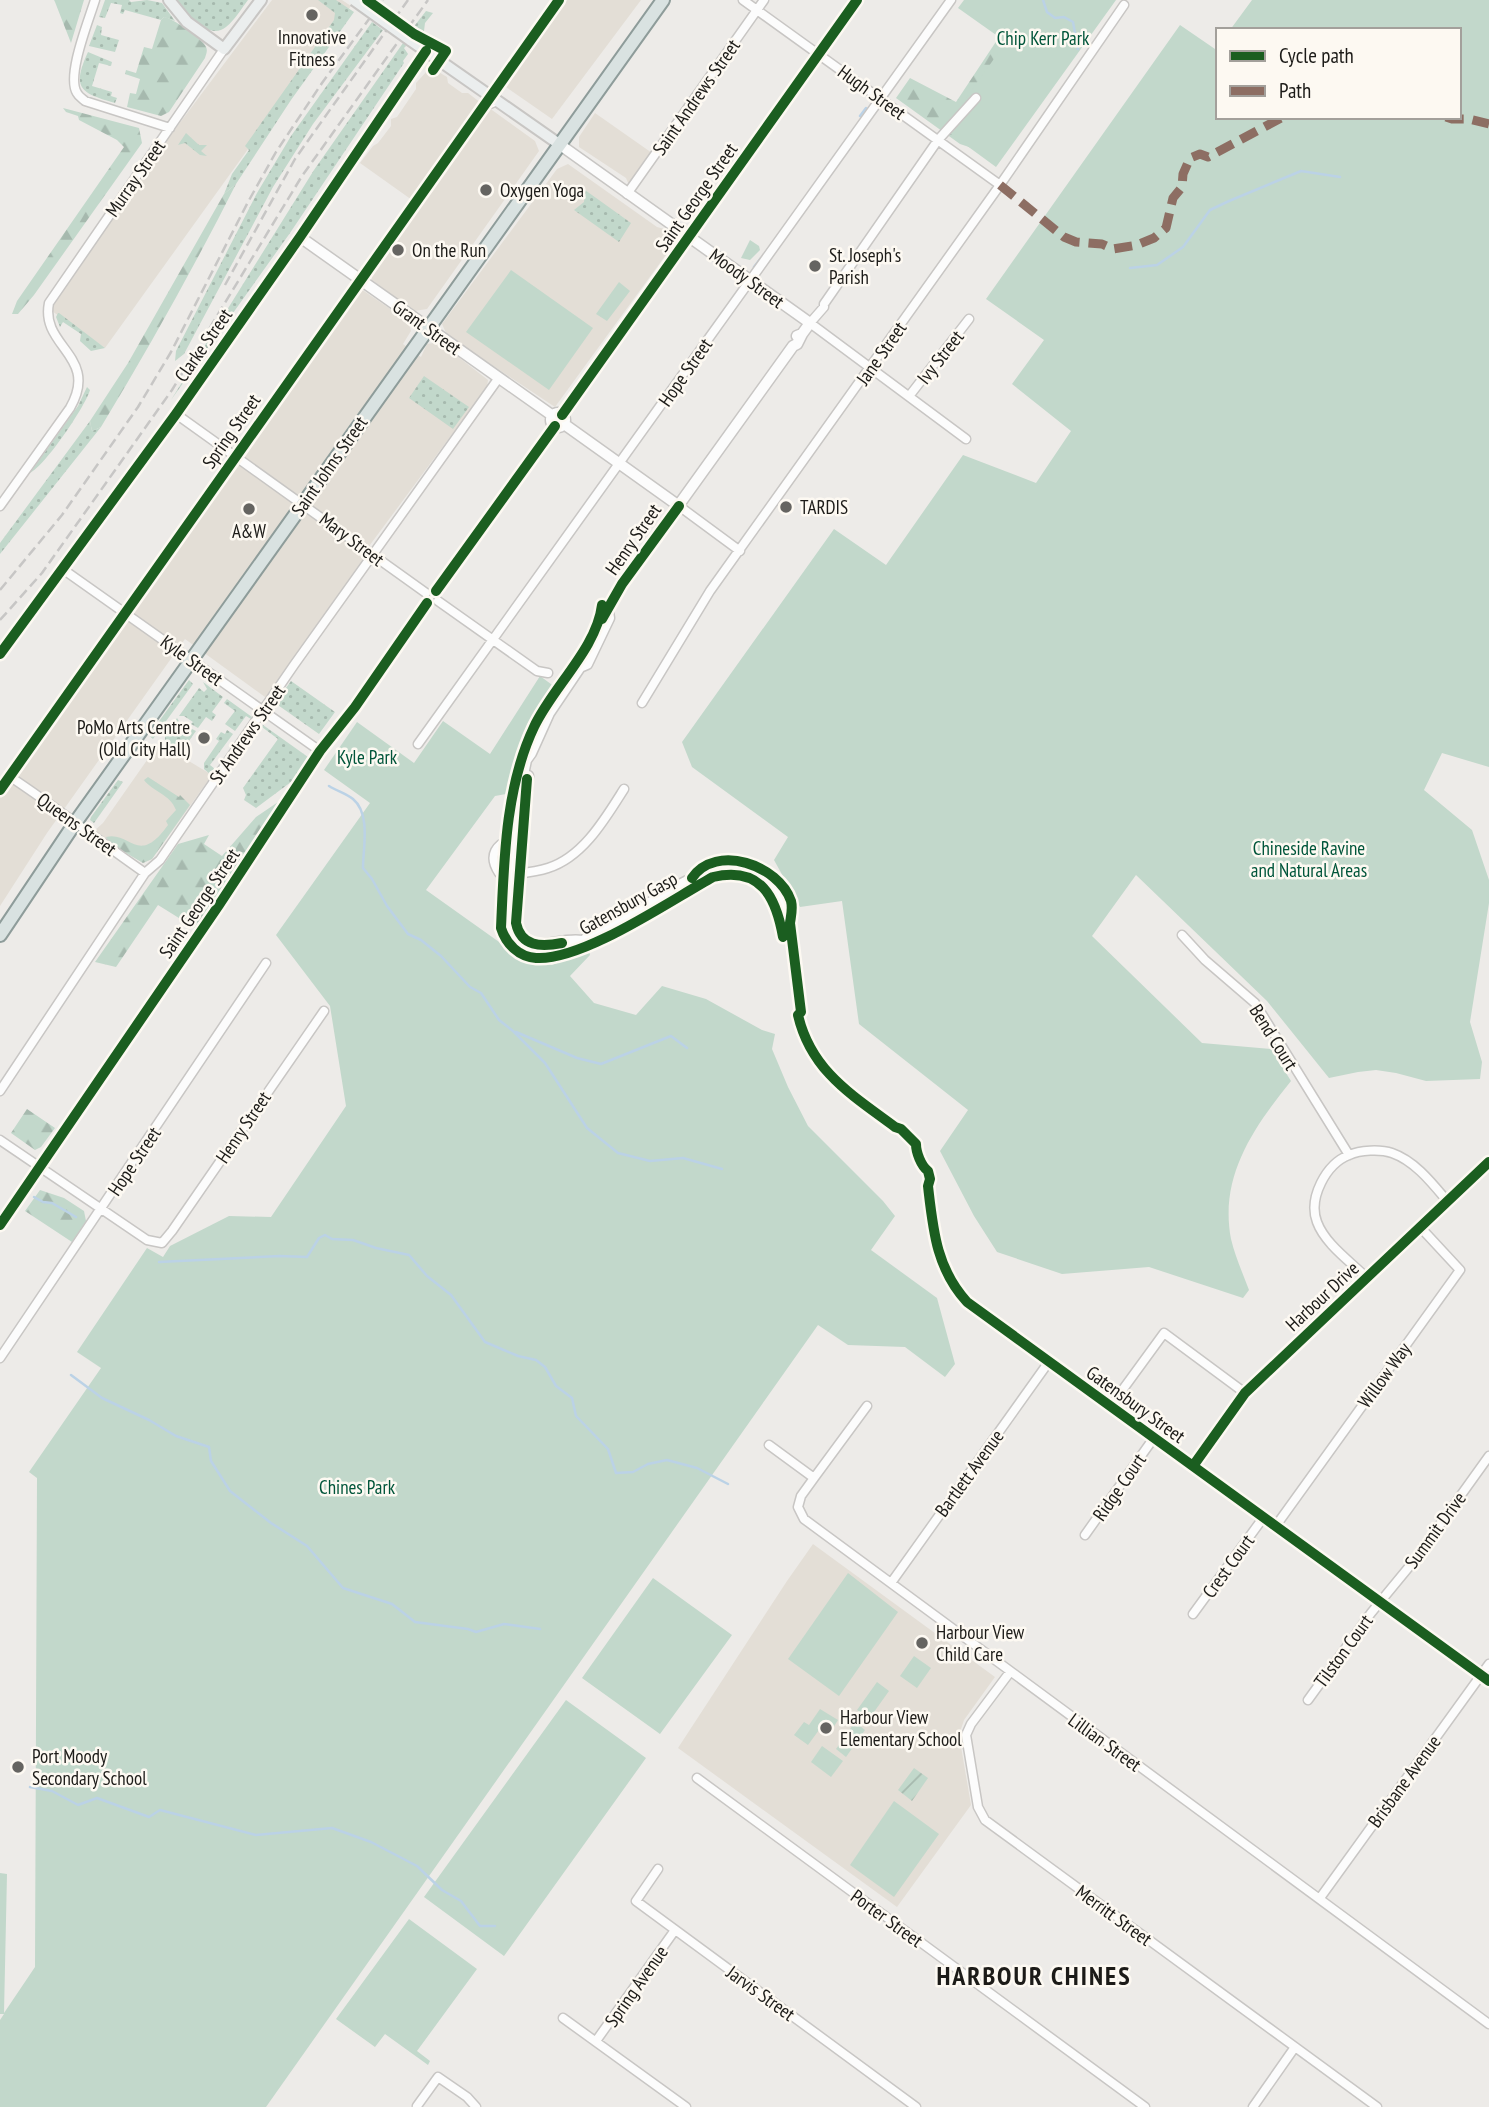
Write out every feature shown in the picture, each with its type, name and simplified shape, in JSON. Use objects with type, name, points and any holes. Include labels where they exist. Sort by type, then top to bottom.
[{"type":"main road","points":[[169,0],[187,22],[225,49]]},
{"type":"main road","name":"Murray Street","points":[[225,49],[261,0]]},
{"type":"main road","name":"Moody Street","points":[[354,0],[559,144]]},
{"type":"main road","name":"Saint Johns Street","points":[[0,935],[75,823],[663,0]]},
{"type":"main road","name":"Clarke Street","points":[[0,654],[176,414],[426,51]]},
{"type":"street","points":[[95,0],[76,61],[74,84],[77,93],[85,101],[170,128]]},
{"type":"street","name":"Spring Street","points":[[0,790],[360,279],[483,107],[494,99],[559,0]]},
{"type":"street","name":"Hugh Street","points":[[743,0],[1000,185]]},
{"type":"street","name":"Saint Andrews Street","points":[[627,194],[764,0]]},
{"type":"street","name":"Saint George Street","points":[[436,591],[857,0]]},
{"type":"street","name":"Hope Street","points":[[418,744],[951,0]]},
{"type":"street","name":"Jane Street","points":[[642,704],[710,591],[1000,185],[1124,5]]},
{"type":"street","name":"Murray Street","points":[[0,506],[76,398],[79,378],[75,362],[49,322],[49,303],[225,49]]},
{"type":"street","name":"Henry Street","points":[[531,753],[549,713],[580,667],[587,664],[602,637],[610,618],[608,611],[617,593],[938,140],[976,98]]},
{"type":"street","name":"Moody Street","points":[[559,144],[871,366],[967,439]]},
{"type":"street","name":"Grant Street","points":[[300,237],[740,551]]},
{"type":"street","name":"Ivy Street","points":[[910,395],[969,319]]},
{"type":"street","name":"St Andrews Street","points":[[0,1091],[145,873],[160,860],[498,379]]},
{"type":"street","name":"Mary Street","points":[[176,414],[426,593]]},
{"type":"street","name":"Kyle Street","points":[[64,570],[320,751]]},
{"type":"street","points":[[429,590],[436,591],[439,595],[438,601],[432,605],[425,600],[426,593],[429,590]]},
{"type":"street","points":[[438,601],[537,671],[548,673]]},
{"type":"street","name":"Saint George Street","points":[[0,1225],[235,882],[320,751],[355,707],[428,603]]},
{"type":"street","points":[[515,873],[514,837],[519,786],[526,760],[531,753]]},
{"type":"street","points":[[515,873],[531,753]]},
{"type":"street","name":"Queens Street","points":[[9,776],[145,873]]},
{"type":"street","points":[[514,837],[502,841],[496,849],[496,869],[504,875],[549,868],[576,852],[624,789]]},
{"type":"street","name":"Gatensbury Street","points":[[515,873],[517,928],[521,937],[529,943],[542,946],[576,939],[582,941],[615,925],[692,878],[698,870],[714,863],[740,861],[758,866],[785,891],[792,911],[790,923],[801,1012],[804,1014],[807,1028],[805,1034],[812,1052],[829,1076],[909,1135],[916,1144],[916,1150],[930,1179],[928,1186],[936,1247],[951,1283],[972,1307],[1485,1678]]},
{"type":"street","name":"Bend Court","points":[[1182,935],[1205,960],[1255,1003],[1349,1155]]},
{"type":"street","name":"Hope Street","points":[[0,1358],[266,963]]},
{"type":"street","name":"Henry Street","points":[[101,1209],[147,1240],[162,1242],[324,1011]]},
{"type":"street","points":[[0,1140],[101,1209]]},
{"type":"street","points":[[1367,1278],[1325,1235],[1314,1213],[1321,1183],[1336,1165],[1349,1155],[1382,1151],[1398,1156],[1415,1167],[1448,1202]]},
{"type":"street","name":"Harbour Drive","points":[[1193,1466],[1245,1393],[1489,1163]]},
{"type":"street","name":"Willow Way","points":[[1275,1527],[1460,1270],[1421,1228]]},
{"type":"street","points":[[1110,1407],[1164,1333],[1245,1393]]},
{"type":"street","name":"Bartlett Avenue","points":[[891,1583],[1048,1363]]},
{"type":"street","points":[[769,1445],[814,1478],[867,1406]]},
{"type":"street","name":"Ridge Court","points":[[1085,1535],[1153,1439]]},
{"type":"street","name":"Summit Drive","points":[[1379,1602],[1413,1562],[1489,1455]]},
{"type":"street","name":"Lillian Street","points":[[814,1478],[798,1507],[804,1519],[1489,2024]]},
{"type":"street","name":"Crest Court","points":[[1193,1614],[1263,1518]]},
{"type":"street","name":"Tilston Court","points":[[1308,1700],[1379,1602]]},
{"type":"street","name":"Brisbane Avenue","points":[[1320,1898],[1485,1678],[1489,1664]]},
{"type":"street","name":"Merritt Street","points":[[1010,1672],[971,1724],[966,1735],[978,1807],[985,1820],[1377,2107]]},
{"type":"street","name":"Porter Street","points":[[696,1778],[1145,2107]]},
{"type":"street","name":"Jarvis Street","points":[[658,1870],[636,1900],[916,2107]]},
{"type":"street","name":"Spring Avenue","points":[[596,2041],[675,1930]]},
{"type":"street","points":[[563,2018],[685,2107]]},
{"type":"street","points":[[1253,2107],[1295,2047]]},
{"type":"street","points":[[417,2106],[438,2077],[467,2097],[476,2107]]},
{"type":"shaded area","points":[[272,0],[342,0],[351,6],[105,348],[49,309],[170,136]]},
{"type":"shaded area","points":[[567,0],[641,0],[552,119],[506,87]]},
{"type":"shaded area","points":[[428,70],[437,71],[447,77],[448,83],[481,103],[412,200],[360,163],[391,126],[391,119],[397,117],[416,89],[416,83]]},
{"type":"shaded area","points":[[487,109],[535,141],[539,151],[427,309],[414,311],[372,280],[371,270]]},
{"type":"shaded area","points":[[595,113],[652,153],[629,185],[626,178],[579,147],[579,137]]},
{"type":"shaded area","points":[[568,164],[657,227],[673,233],[676,241],[555,407],[447,335],[442,324],[557,169]]},
{"type":"shaded area","points":[[358,287],[408,321],[411,331],[403,344],[421,357],[427,344],[439,342],[488,380],[487,387],[361,557],[366,564],[272,699],[265,697],[185,639],[47,833],[0,906],[0,794]]},
{"type":"shaded area","points":[[159,743],[212,775],[152,859],[143,863],[94,831],[103,823]]},
{"type":"shaded area","name":"Harbour View Elementary School","points":[[813,1544],[995,1677],[964,1720],[959,1735],[971,1805],[897,1907],[678,1748]]},
{"type":"green space","points":[[54,0],[84,0],[71,43],[55,2]]},
{"type":"green space","points":[[105,0],[147,0],[162,3],[175,21],[125,10],[123,14],[120,13],[122,5],[111,3],[105,18],[99,17]]},
{"type":"green space","points":[[176,0],[248,0],[226,27],[212,31],[198,24]]},
{"type":"green space","points":[[318,0],[336,0],[354,12],[291,100],[236,184],[224,194],[232,174],[249,150],[245,146],[334,20],[335,13]]},
{"type":"green space","name":"Chip Kerr Park","points":[[964,0],[1116,0],[996,167],[944,129],[1006,42],[958,8]]},
{"type":"green space","name":"Chineside Ravine and Natural Areas","points":[[1252,0],[1489,0],[1489,767],[1442,753],[1424,790],[1472,830],[1489,880],[1489,903],[1470,1022],[1482,1062],[1480,1079],[1426,1081],[1376,1070],[1329,1078],[1267,1001],[1136,875],[1092,936],[1202,1043],[1271,1049],[1291,1081],[1253,1135],[1235,1173],[1230,1194],[1231,1239],[1249,1290],[1243,1298],[1149,1267],[1062,1274],[997,1252],[974,1216],[940,1151],[968,1110],[859,1024],[842,901],[800,907],[774,860],[788,837],[692,767],[682,742],[834,529],[886,565],[963,455],[1036,483],[1071,431],[1012,384],[1044,340],[986,299],[1180,25],[1216,48],[1216,119],[1461,119],[1461,28],[1231,28]]},
{"type":"green space","points":[[426,11],[433,13],[425,23],[424,31],[418,33],[412,29]]},
{"type":"green space","points":[[164,17],[194,34],[207,51],[169,112],[161,116],[127,107],[130,93],[136,94],[140,79],[125,74],[126,70],[136,73],[144,47],[152,49]]},
{"type":"green space","points":[[372,22],[383,30],[313,124],[273,187],[184,354],[175,361],[176,351],[257,193],[291,136]]},
{"type":"green space","points":[[1009,22],[990,154],[960,144],[896,98],[910,78],[956,102]]},
{"type":"green space","points":[[97,25],[102,27],[101,35],[119,40],[115,52],[89,46]]},
{"type":"green space","points":[[403,43],[408,54],[404,63],[290,233],[171,400],[314,170]]},
{"type":"green space","points":[[88,52],[112,62],[111,66],[99,63],[92,86],[112,92],[111,96],[117,98],[115,103],[94,96],[82,88],[80,74]]},
{"type":"green space","points":[[63,108],[139,128],[142,143],[34,295],[18,314],[12,314],[17,301],[124,147],[117,140],[79,120],[78,116],[66,112]]},
{"type":"green space","points":[[186,133],[199,145],[207,145],[201,151],[207,156],[200,155],[185,143],[178,145]]},
{"type":"green space","points":[[236,184],[136,367],[101,427],[92,431],[90,421],[128,363],[224,194]]},
{"type":"green space","points":[[585,190],[631,223],[619,242],[574,210],[584,202]]},
{"type":"green space","points":[[750,240],[759,246],[760,250],[750,260],[741,258]]},
{"type":"green space","points":[[511,270],[593,328],[549,390],[466,332]]},
{"type":"green space","points":[[619,282],[630,291],[607,321],[596,314]]},
{"type":"green space","points":[[58,313],[105,348],[91,351],[80,341],[81,334],[63,322],[60,327],[56,317]]},
{"type":"green space","points":[[424,376],[469,407],[453,429],[409,398]]},
{"type":"green space","points":[[87,387],[90,390],[87,398],[73,422],[45,459],[30,473],[78,406]]},
{"type":"green space","points":[[90,421],[92,431],[101,427],[0,554],[0,543]]},
{"type":"green space","name":"Chines Park","points":[[540,676],[555,687],[523,742],[511,793],[495,796],[426,890],[526,961],[552,965],[589,951],[590,955],[570,976],[594,1003],[636,1015],[662,986],[706,999],[762,1030],[775,1034],[772,1049],[808,1126],[895,1216],[871,1250],[937,1298],[955,1364],[945,1377],[905,1347],[848,1345],[818,1325],[266,2107],[0,2107],[0,2020],[4,2014],[0,2014],[0,1873],[7,1874],[4,2013],[35,1967],[37,1478],[29,1472],[101,1368],[77,1352],[147,1248],[163,1257],[170,1246],[229,1216],[271,1217],[346,1106],[330,1006],[276,935],[370,803],[324,770],[357,722],[414,763],[443,721],[490,754]]},
{"type":"green space","points":[[189,680],[193,684],[153,739],[149,735]]},
{"type":"green space","points":[[291,681],[335,712],[319,734],[275,703]]},
{"type":"green space","points":[[203,682],[223,697],[212,712],[216,715],[212,721],[206,717],[198,728],[184,716],[179,716],[199,688],[204,692],[207,689]]},
{"type":"green space","points":[[227,699],[252,717],[251,719],[246,716],[235,731],[225,724],[235,711],[224,703]]},
{"type":"green space","points":[[177,718],[180,723],[196,731],[184,748],[174,753],[165,742],[165,736]]},
{"type":"green space","points":[[263,725],[308,757],[307,764],[295,782],[291,782],[256,808],[244,800],[246,795],[243,788],[278,739],[262,727]]},
{"type":"green space","points":[[227,730],[233,734],[210,765],[215,769],[211,775],[204,769],[204,763],[219,741],[216,739],[221,732],[225,734]]},
{"type":"green space","points":[[148,777],[179,797],[180,795],[190,805],[152,859],[143,863],[109,843],[106,837],[115,836],[142,846],[158,837],[168,825],[166,821],[176,810],[170,800],[144,780]]},
{"type":"green space","points":[[118,780],[123,782],[94,823],[90,820],[91,817]]},
{"type":"green space","points":[[284,798],[195,928],[158,905],[116,967],[95,962],[178,844],[209,835],[204,844],[222,856],[256,817]]},
{"type":"green space","points":[[27,1109],[55,1128],[41,1147],[35,1150],[11,1133]]},
{"type":"green space","points":[[40,1190],[64,1198],[84,1211],[86,1221],[72,1242],[25,1211]]},
{"type":"green space","points":[[848,1573],[898,1612],[839,1696],[788,1659]]},
{"type":"green space","points":[[653,1578],[732,1635],[660,1734],[582,1678]]},
{"type":"green space","points":[[914,1656],[931,1668],[917,1688],[900,1676]]},
{"type":"green space","points":[[877,1682],[889,1691],[869,1719],[857,1710]]},
{"type":"green space","points":[[566,1700],[646,1758],[504,1956],[424,1897]]},
{"type":"green space","points":[[820,1709],[838,1720],[828,1736],[819,1730],[808,1745],[794,1735],[804,1722],[809,1725]]},
{"type":"green space","points":[[855,1722],[865,1730],[846,1757],[836,1749]]},
{"type":"green space","points":[[822,1746],[843,1761],[831,1777],[811,1762]]},
{"type":"green space","points":[[914,1768],[928,1778],[912,1801],[898,1790]]},
{"type":"green space","points":[[894,1801],[939,1834],[894,1897],[850,1865]]},
{"type":"green space","points":[[409,1919],[477,1969],[417,2051],[430,2061],[428,2065],[385,2034],[375,2047],[336,2019]]},
{"type":"waterway","points":[[1043,0],[1047,12],[1055,18],[1064,17],[1073,22],[1078,49]]},
{"type":"waterway","points":[[860,116],[866,108]]},
{"type":"waterway","points":[[1130,268],[1157,265],[1183,247],[1210,210],[1229,201],[1301,171],[1340,177]]},
{"type":"waterway","points":[[754,267],[761,258]]},
{"type":"waterway","points":[[329,786],[351,797],[359,805],[365,832],[363,868],[408,934],[421,940],[441,956],[470,987],[481,993],[499,1020],[545,1063],[587,1128],[618,1153],[650,1161],[683,1158],[722,1169]]},
{"type":"waterway","points":[[516,1032],[577,1058],[601,1064],[671,1036],[687,1048]]},
{"type":"waterway","points":[[34,1197],[52,1203],[76,1217]]},
{"type":"waterway","points":[[159,1262],[307,1257],[319,1238],[325,1235],[332,1239],[353,1240],[409,1255],[427,1276],[451,1295],[485,1342],[518,1356],[536,1360],[545,1367],[556,1386],[572,1398],[576,1416],[608,1449],[616,1473],[633,1472],[648,1464],[667,1460],[697,1468],[728,1484]]},
{"type":"waterway","points":[[71,1375],[102,1398],[176,1436],[209,1447],[211,1461],[230,1491],[271,1523],[307,1546],[343,1588],[392,1604],[415,1622],[476,1632],[504,1624],[540,1629]]},
{"type":"waterway","points":[[30,1787],[52,1791],[78,1805],[97,1798],[149,1817],[160,1810],[256,1835],[332,1828],[371,1842],[417,1866],[442,1890],[461,1901],[480,1926],[495,1926]]},
{"type":"railway","points":[[0,590],[62,515],[138,407],[171,352],[276,152],[322,83],[383,0]]},
{"type":"railway","points":[[225,285],[295,159],[408,0]]},
{"type":"railway","points":[[0,620],[42,573],[172,390],[302,176],[428,0]]},
{"type":"marked path","points":[[1000,185],[1064,237],[1076,242],[1102,244],[1113,249],[1137,245],[1154,238],[1166,228],[1173,198],[1182,187],[1183,174],[1190,158],[1200,154],[1208,157],[1279,119]]},
{"type":"marked path","points":[[1452,119],[1461,119]]},
{"type":"marked path","points":[[1461,119],[1489,124]]},
{"type":"cycle path","points":[[367,0],[414,34],[446,51],[433,70]]},
{"type":"cycle path","points":[[0,790],[559,0]]},
{"type":"cycle path","points":[[562,415],[857,0]]},
{"type":"cycle path","points":[[0,654],[176,414],[426,51]]},
{"type":"cycle path","points":[[436,591],[555,426]]},
{"type":"cycle path","points":[[602,619],[622,584],[679,506]]},
{"type":"cycle path","points":[[0,1225],[219,905],[320,751],[355,707],[427,603]]},
{"type":"cycle path","name":"Gatensbury Gasp","points":[[602,605],[592,637],[542,712],[524,750],[512,800],[503,877],[501,928],[506,939],[514,949],[536,958],[578,950],[651,914],[713,877],[730,875],[743,876],[763,888],[776,909],[783,937]]},
{"type":"cycle path","points":[[527,779],[516,923],[522,937],[533,944],[562,943]]},
{"type":"cycle path","name":"Gatensbury Gasp","points":[[692,878],[703,867],[731,860],[761,869],[774,877],[784,888],[792,904],[790,923],[801,1012],[798,1015],[804,1035],[823,1067],[835,1080],[901,1129],[916,1144],[919,1159],[928,1171],[930,1179],[928,1186],[932,1217],[942,1262],[967,1302],[1489,1681]]},
{"type":"cycle path","points":[[1193,1466],[1245,1393],[1489,1162]]},
{"type":"place","name":"Innovative Fitness","points":[[312,15]]},
{"type":"place","name":"Oxygen Yoga","points":[[486,190]]},
{"type":"place","name":"On the Run","points":[[398,250]]},
{"type":"place","name":"St. Joseph's Parish","points":[[815,266]]},
{"type":"place","name":"TARDIS","points":[[786,507]]},
{"type":"place","name":"A&W","points":[[249,509]]},
{"type":"place","name":"PoMo Arts Centre (Old City Hall)","points":[[204,738]]},
{"type":"place","name":"Harbour View Child Care","points":[[922,1643]]},
{"type":"place","name":"Harbour View Elementary School","points":[[826,1728]]},
{"type":"place","name":"Port Moody Secondary School","points":[[18,1767]]},
{"type":"district","name":"HARBOUR CHINES","points":[[1034,1975]]},
{"type":"park label","name":"Kyle Park","points":[[367,757]]}]
